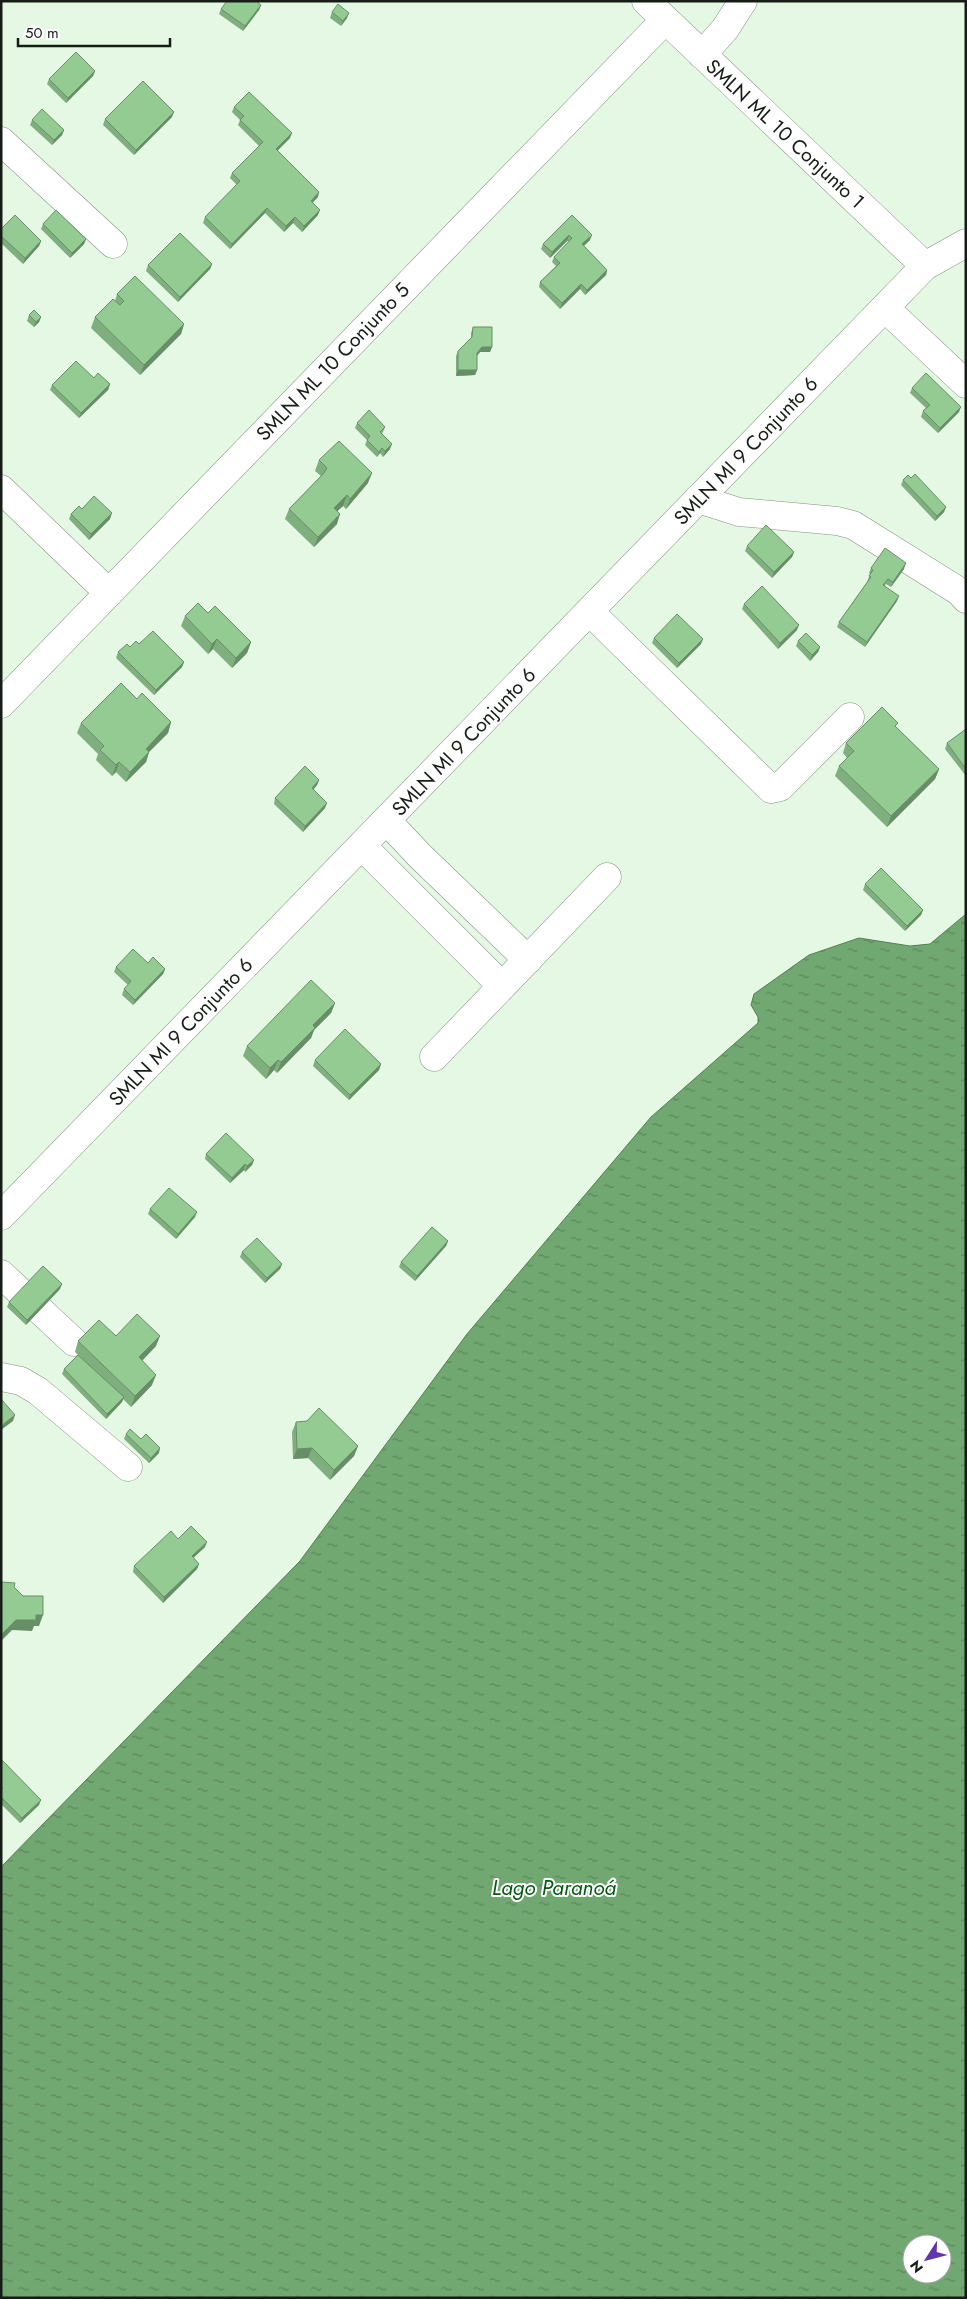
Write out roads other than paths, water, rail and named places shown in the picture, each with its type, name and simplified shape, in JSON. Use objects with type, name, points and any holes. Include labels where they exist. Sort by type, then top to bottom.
[{"type":"street","name":"SMLN ML 10 Conjunto 1","points":[[646,1],[925,266]]},
{"type":"street","points":[[702,55],[725,29],[743,1]]},
{"type":"street","name":"SMLN ML 10 Conjunto 5","points":[[1,704],[665,20]]},
{"type":"street","points":[[1,141],[113,244]]},
{"type":"street","name":"SMLN MI 9 Conjunto 6","points":[[1,1216],[363,847],[925,266],[966,243]]},
{"type":"street","points":[[885,308],[966,384]]},
{"type":"street","points":[[1,489],[109,593]]},
{"type":"street","points":[[698,499],[739,512],[837,521],[853,525],[960,592],[966,599]]},
{"type":"street","points":[[590,612],[771,789],[780,787],[850,716]]},
{"type":"street","points":[[387,821],[420,856],[528,960]]},
{"type":"street","points":[[363,847],[502,986]]},
{"type":"street","points":[[434,1057],[607,877]]},
{"type":"street","points":[[1,1274],[74,1342]]},
{"type":"street","points":[[1,1377],[20,1381],[38,1391],[128,1466]]},
{"type":"water","name":"Lago Paranoá","points":[[966,914],[966,2298],[1,2298],[1,1867],[300,1561],[467,1334],[651,1117],[758,1023],[758,1017],[751,1005],[754,994],[809,955],[859,938],[910,946],[930,944]]}]
